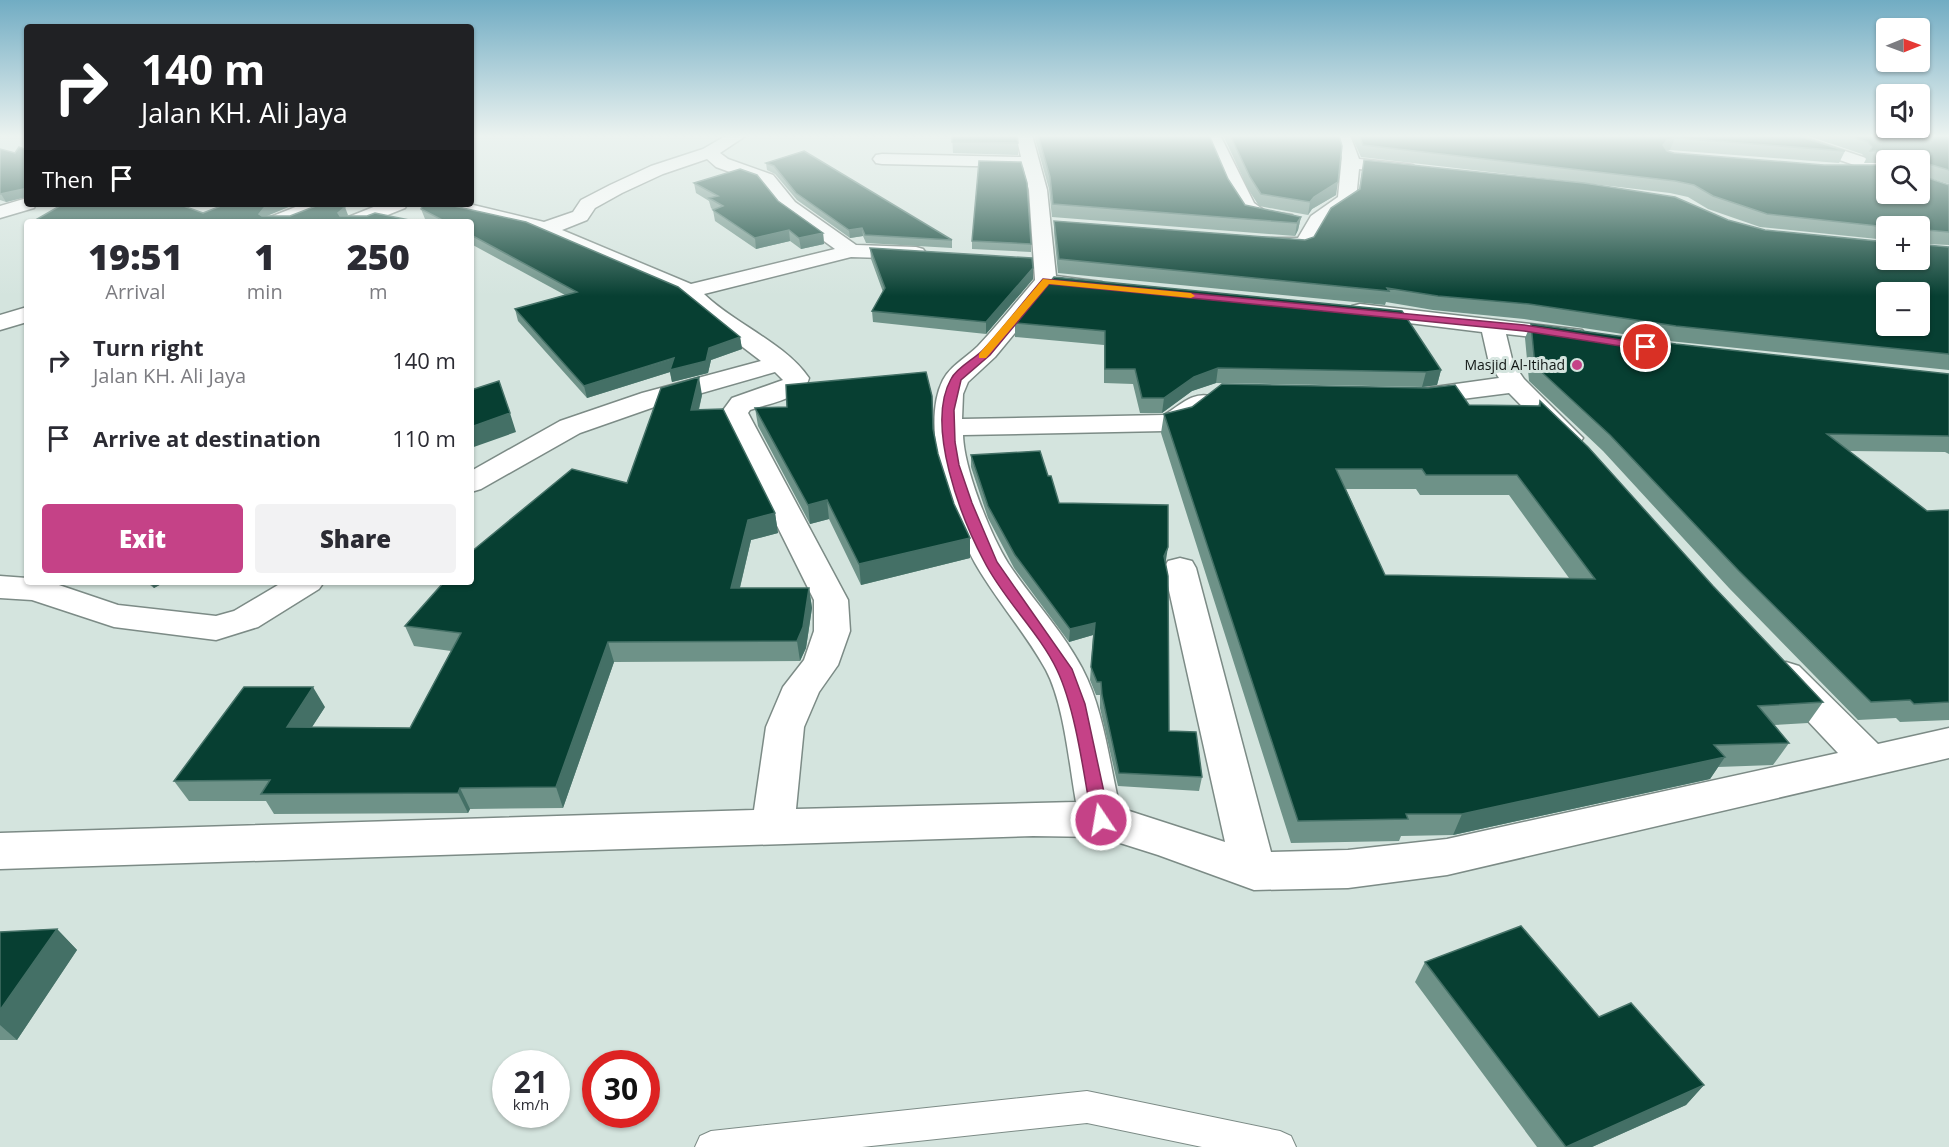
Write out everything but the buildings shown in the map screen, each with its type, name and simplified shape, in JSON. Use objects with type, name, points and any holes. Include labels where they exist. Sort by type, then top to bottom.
[{"type":"street","points":[[544,229],[580,216],[588,204],[617,189]]},
{"type":"street","points":[[773,189],[788,206],[851,251]]},
{"type":"street","points":[[1036,189],[1042,224],[1037,268],[986,352],[956,378],[950,394],[948,427],[953,465],[965,503],[991,562],[1064,669],[1077,704],[1101,820]]},
{"type":"street","points":[[1237,189],[1252,212],[1313,224]]},
{"type":"street","points":[[1249,241],[1305,244],[1313,224],[1320,215],[1347,199],[1348,189]]},
{"type":"street","points":[[0,212],[24,205]]},
{"type":"street","points":[[282,219],[312,207]]},
{"type":"street","points":[[360,219],[390,207]]},
{"type":"street","points":[[454,207],[504,217],[544,229],[689,291],[705,306],[781,363],[796,378],[795,383],[790,387],[741,404],[734,413],[831,600],[832,631],[820,665],[802,687],[785,727],[772,827]]},
{"type":"street","points":[[474,230],[504,217]]},
{"type":"street","points":[[1042,224],[1065,226]]},
{"type":"street","points":[[689,291],[851,251],[931,254]]},
{"type":"street","points":[[1037,268],[1111,288]]},
{"type":"street","points":[[1342,309],[1593,338]]},
{"type":"street","points":[[0,323],[24,315]]},
{"type":"street","points":[[1492,325],[1501,363],[1515,384],[1591,459]]},
{"type":"street","points":[[474,481],[570,427],[651,399],[781,363]]},
{"type":"street","points":[[1391,397],[1422,398],[1515,384]]},
{"type":"street","points":[[948,427],[1164,423],[1174,421],[1188,413],[1208,395],[1224,393]]},
{"type":"street","points":[[1180,568],[1254,871]]},
{"type":"street","points":[[0,587],[36,589],[114,616],[216,628],[246,619],[302,585]]},
{"type":"street","points":[[1769,657],[1871,762]]},
{"type":"street","points":[[0,851],[1034,819],[1101,820],[1165,839],[1254,871],[1348,869],[1447,857],[1949,743]]},
{"type":"lane","points":[[711,1147],[1087,1107],[1280,1147]]},
{"type":"slow traffic","points":[[983,356],[1046,281],[1191,296]]},
{"type":"place","name":"Masjid Al-Itihad","points":[[1577,365]]},
{"type":"route","points":[[1101,820],[1077,704],[1064,669],[991,562],[965,503],[953,465],[949,442],[948,410],[950,394],[956,378],[993,346],[1046,281],[1524,328],[1646,347]]}]
